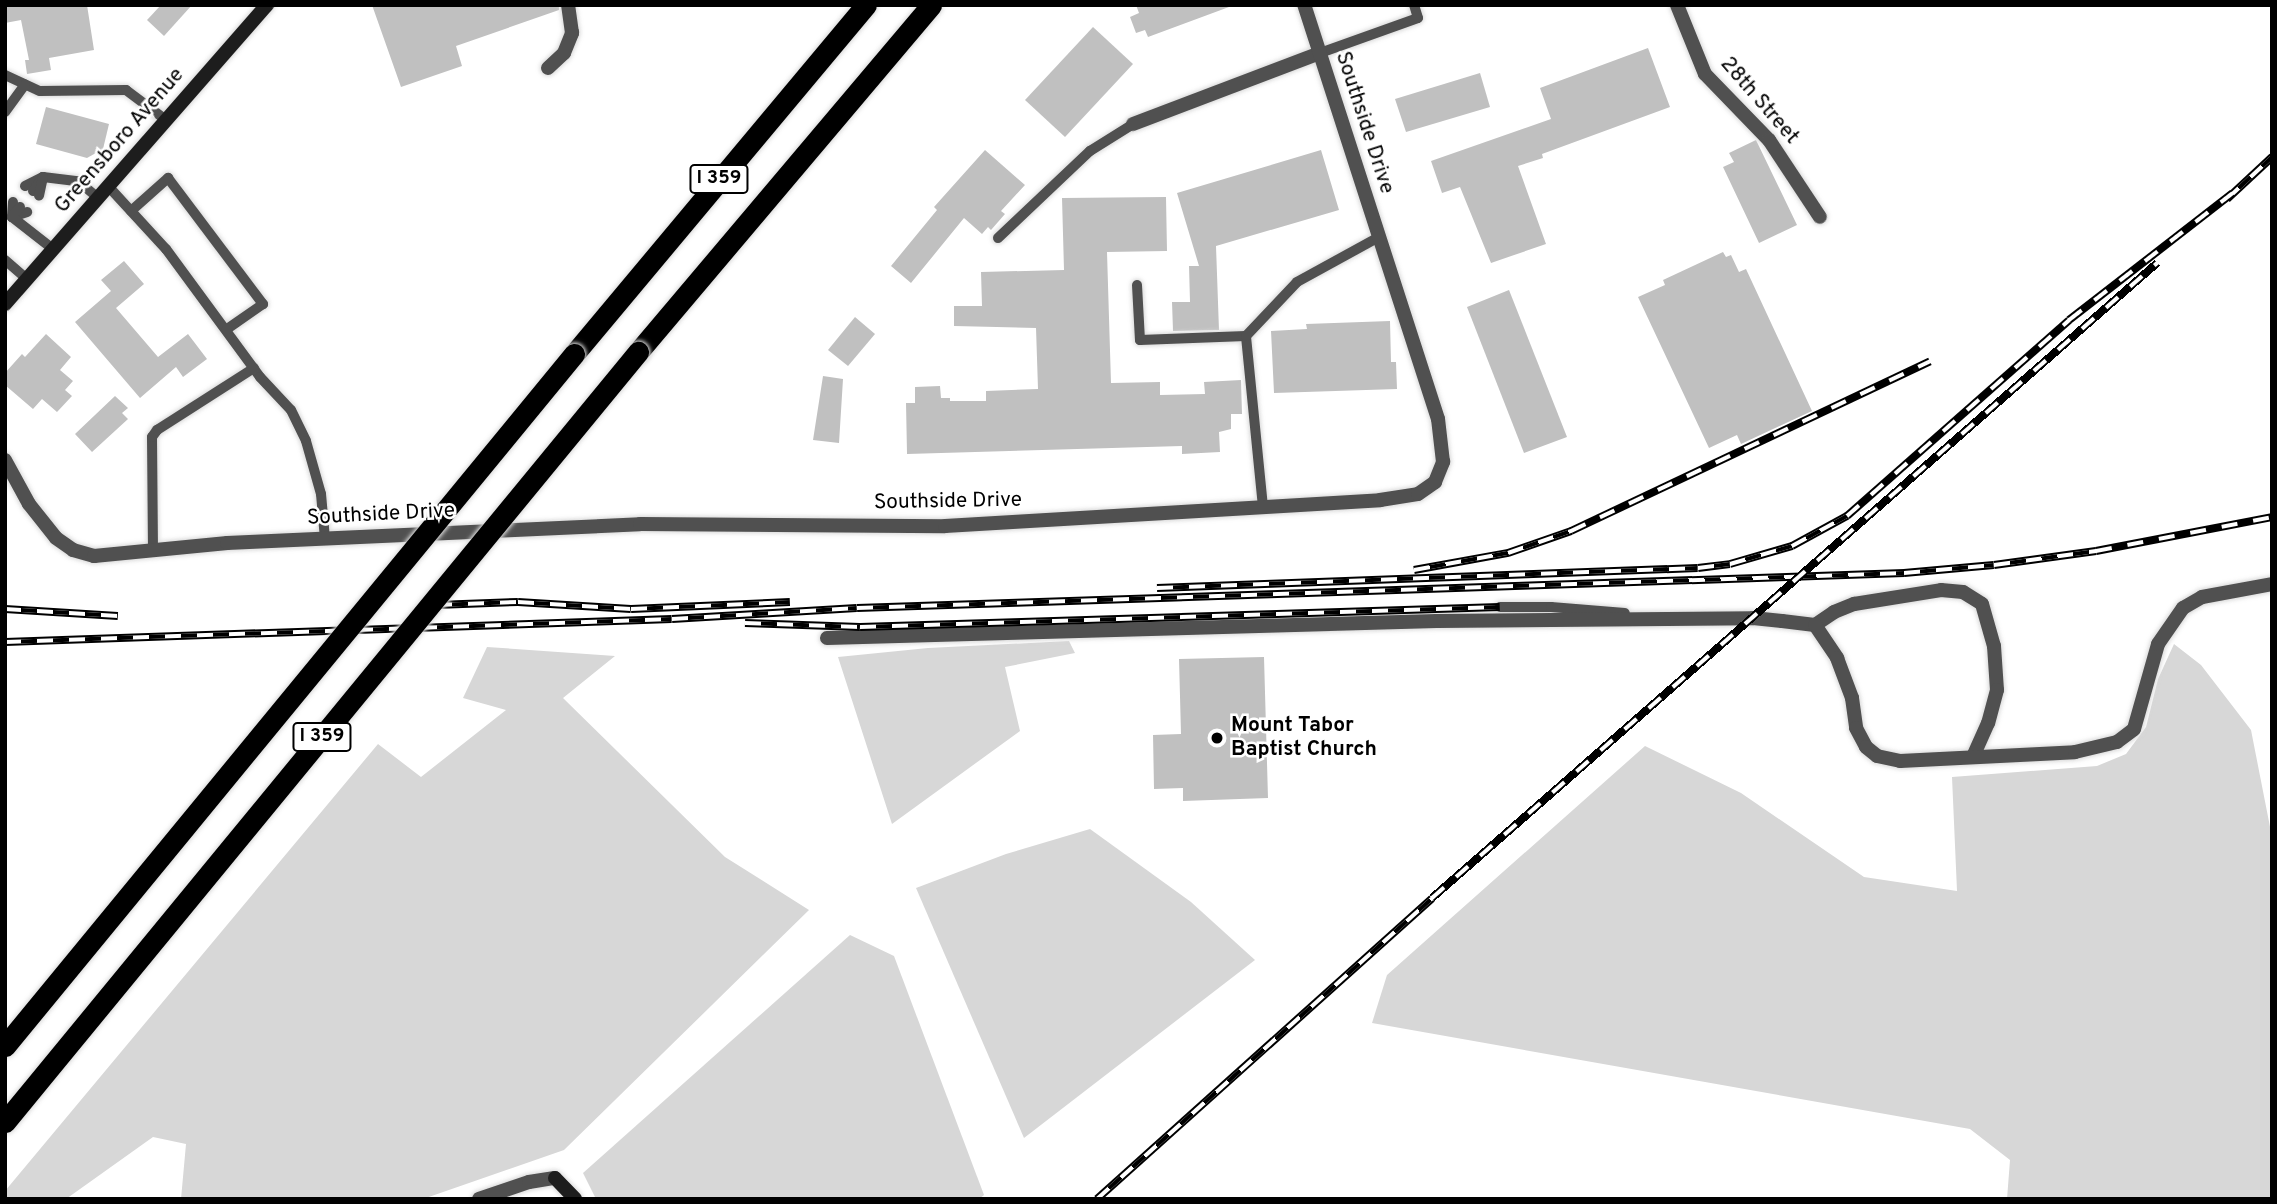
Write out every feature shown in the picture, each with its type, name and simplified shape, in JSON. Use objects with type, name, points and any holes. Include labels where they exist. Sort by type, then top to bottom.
[{"type":"highway","name":"I 359","points":[[5,1046],[574,354],[866,5]]},
{"type":"highway","name":"I 359","points":[[5,1122],[638,352],[931,5]]},
{"type":"main road","name":"Greensboro Avenue","points":[[5,304],[267,5]]},
{"type":"main road","points":[[555,1178],[575,1199]]},
{"type":"street","points":[[548,68],[564,53],[572,33],[568,5]]},
{"type":"street","name":"Southside Drive","points":[[5,460],[41,522],[73,550],[94,556],[227,543],[640,524],[945,526],[1399,498],[1418,494],[1435,482],[1443,462],[1438,419],[1304,5]]},
{"type":"street","name":"28th Street","points":[[1677,5],[1705,74],[1769,140],[1820,218]]},
{"type":"street","points":[[1133,124],[1320,53]]},
{"type":"street","points":[[1815,625],[1838,657],[1852,698],[1856,728],[1866,747],[1877,756],[1900,761],[2075,752],[2117,741],[2134,729],[2158,644],[2183,608],[2202,597],[2272,584]]},
{"type":"street","points":[[827,638],[870,640],[1001,633],[1437,621],[1753,618],[1815,625],[1834,612],[1854,604],[1928,592],[1963,592],[1982,604],[1994,646],[1997,690],[1988,723],[1973,756]]},
{"type":"street","points":[[480,1199],[529,1182],[555,1178]]},
{"type":"lane","points":[[1320,53],[1418,18],[1414,5]]},
{"type":"lane","points":[[5,75],[40,91],[126,90],[166,120]]},
{"type":"lane","points":[[5,112],[25,84]]},
{"type":"lane","points":[[998,238],[1090,151],[1133,124]]},
{"type":"lane","points":[[43,177],[78,181],[103,192],[131,211],[166,249],[254,368],[290,410],[306,441],[321,494],[325,538]]},
{"type":"lane","points":[[43,177],[33,191],[43,177]]},
{"type":"lane","points":[[131,211],[168,178],[263,304],[227,330]]},
{"type":"lane","points":[[20,207],[12,217],[53,250]]},
{"type":"lane","points":[[1137,285],[1140,340],[1246,336],[1297,282],[1379,237]]},
{"type":"lane","points":[[5,260],[27,279]]},
{"type":"lane","points":[[1246,336],[1263,507]]},
{"type":"lane","points":[[153,551],[152,437],[157,430],[254,368]]},
{"type":"lane","points":[[1500,607],[1551,607],[1678,618]]},
{"type":"shaded area","points":[[1069,641],[1075,653],[1005,667],[1020,731],[892,824],[838,657],[928,648]]},
{"type":"shaded area","points":[[2174,644],[2201,665],[2251,730],[2272,837],[2272,1199],[2007,1199],[2010,1160],[1970,1129],[1372,1023],[1387,975],[1645,746],[1741,793],[1864,877],[1957,891],[1952,777],[2097,766],[2126,754],[2146,727],[2158,679]]},
{"type":"shaded area","points":[[487,647],[615,656],[563,698],[725,857],[809,910],[564,1150],[423,1199],[181,1199],[186,1144],[153,1137],[66,1199],[5,1199],[5,1191],[378,744],[421,777],[506,710],[463,698]]},
{"type":"shaded area","points":[[1090,829],[1191,902],[1255,960],[1024,1138],[916,888],[1006,854]]},
{"type":"shaded area","points":[[850,935],[894,956],[984,1195],[979,1199],[596,1199],[583,1173]]},
{"type":"building","points":[[5,5],[87,5],[94,50],[49,58],[51,70],[27,74],[25,60],[29,60],[21,20],[5,23]]},
{"type":"building","points":[[161,5],[192,5],[164,36],[147,20]]},
{"type":"building","points":[[372,5],[559,5],[559,10],[456,46],[462,66],[401,87]]},
{"type":"building","points":[[1136,5],[1229,7],[1148,37],[1145,30],[1136,33],[1130,17],[1139,13]]},
{"type":"building","points":[[1093,27],[1133,64],[1065,137],[1025,100]]},
{"type":"building","points":[[1648,48],[1670,107],[1542,154],[1543,158],[1518,166],[1546,244],[1491,263],[1460,187],[1442,193],[1431,161],[1551,119],[1540,88]]},
{"type":"building","points":[[1480,73],[1490,107],[1406,132],[1395,99]]},
{"type":"building","points":[[46,107],[109,124],[103,149],[87,158],[36,144]]},
{"type":"building","points":[[1756,140],[1797,225],[1759,243],[1723,167],[1734,162],[1729,153]]},
{"type":"building","points":[[985,150],[1025,185],[1001,211],[1005,214],[991,230],[988,227],[982,234],[964,218],[911,283],[891,266],[937,210],[934,207]]},
{"type":"building","points":[[1321,150],[1339,210],[1216,246],[1219,330],[1173,331],[1172,302],[1190,302],[1189,266],[1199,266],[1177,193]]},
{"type":"building","points":[[1166,197],[1167,251],[1107,252],[1111,383],[1160,382],[1160,395],[1205,394],[1204,382],[1241,380],[1242,414],[1231,414],[1231,429],[1219,432],[1220,452],[1182,454],[1182,446],[907,454],[906,403],[915,403],[915,387],[940,386],[941,398],[950,398],[950,401],[986,401],[986,391],[1038,389],[1036,328],[954,326],[954,306],[982,306],[981,272],[1064,270],[1062,198]]},
{"type":"building","points":[[1723,252],[1726,257],[1731,255],[1739,272],[1746,269],[1812,411],[1741,444],[1737,435],[1709,448],[1638,297],[1665,285],[1663,280]]},
{"type":"building","points":[[124,261],[144,284],[116,308],[158,357],[188,334],[207,359],[183,377],[176,367],[140,398],[75,322],[111,291],[101,280]]},
{"type":"building","points":[[1509,290],[1567,437],[1524,453],[1467,307]]},
{"type":"building","points":[[855,317],[875,334],[848,366],[828,350]]},
{"type":"building","points":[[1390,321],[1391,362],[1396,362],[1397,389],[1274,393],[1271,331],[1307,329],[1306,324]]},
{"type":"building","points":[[46,334],[71,357],[60,370],[73,381],[65,390],[72,396],[57,412],[42,399],[33,409],[5,385],[5,373],[22,354],[25,357]]},
{"type":"building","points":[[823,376],[843,379],[839,443],[813,440]]},
{"type":"building","points":[[115,396],[128,408],[122,413],[128,419],[92,452],[75,434]]},
{"type":"building","points":[[1264,657],[1268,798],[1183,801],[1183,788],[1154,789],[1153,735],[1181,734],[1179,659]]},
{"type":"railway","points":[[2227,199],[2272,157]]},
{"type":"railway","points":[[1157,588],[1698,568],[1730,564],[1792,546],[1847,516],[2069,320],[2233,193]]},
{"type":"railway","points":[[1097,1199],[1432,898],[2157,263]]},
{"type":"railway","points":[[1414,570],[1508,553],[1571,531],[1930,361]]},
{"type":"railway","points":[[5,642],[672,619],[857,608],[1904,573],[1994,565],[2096,551],[2272,517]]},
{"type":"railway","points":[[436,605],[518,602],[631,609],[790,602]]},
{"type":"railway","points":[[745,623],[860,627],[1500,607]]},
{"type":"railway","points":[[5,609],[118,616]]},
{"type":"place","name":"Mount Tabor Baptist Church","points":[[1217,738]]}]
